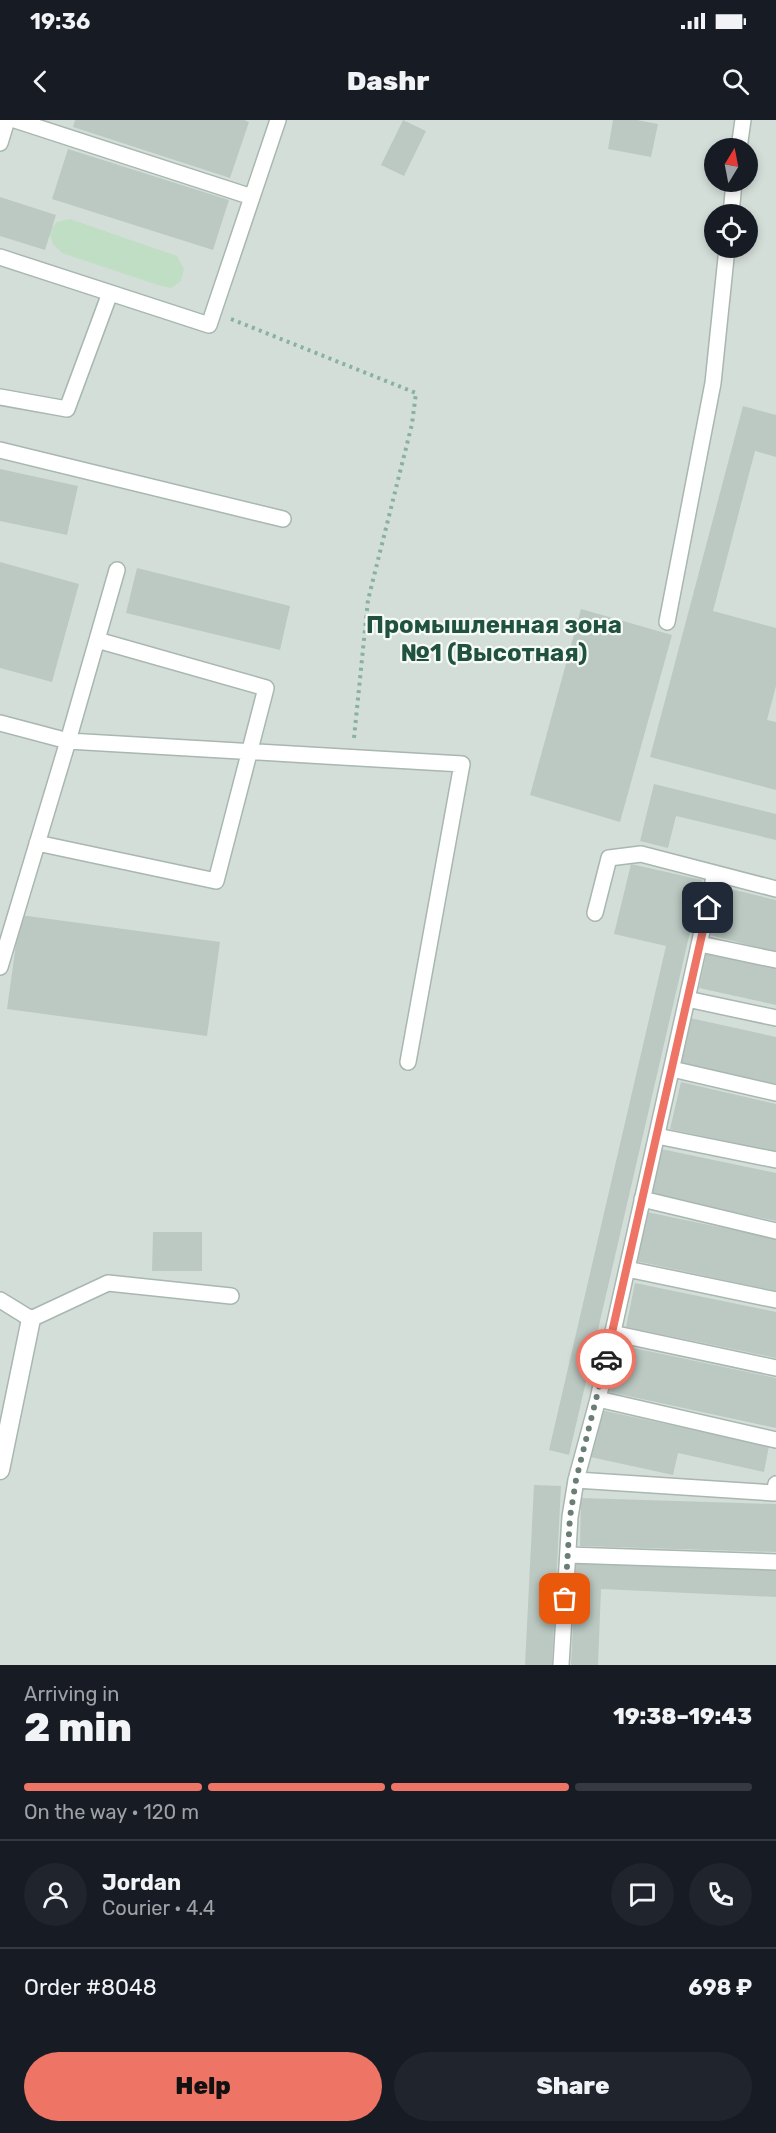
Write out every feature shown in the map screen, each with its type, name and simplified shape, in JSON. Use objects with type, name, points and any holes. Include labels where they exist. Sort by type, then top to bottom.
[{"type":"street","points":[[0,1470],[7,1398],[31,1319]]},
{"type":"lane","points":[[0,143],[8,120]]},
{"type":"lane","points":[[15,120],[252,197]]},
{"type":"lane","points":[[0,257],[209,325],[278,120]]},
{"type":"lane","points":[[740,138],[743,120]]},
{"type":"lane","points":[[667,622],[713,383],[726,258]]},
{"type":"lane","points":[[0,397],[67,409],[110,293]]},
{"type":"lane","points":[[0,450],[283,519]]},
{"type":"lane","points":[[0,967],[117,570]]},
{"type":"lane","points":[[37,843],[216,881],[266,688],[97,640]]},
{"type":"lane","points":[[0,723],[68,741],[462,764],[408,1062]]},
{"type":"lane","points":[[596,914],[609,858],[641,854],[776,889]]},
{"type":"lane","points":[[561,1665],[568,1555],[576,1480],[598,1399],[716,873]]},
{"type":"lane","points":[[700,944],[776,960]]},
{"type":"lane","points":[[687,999],[776,1018]]},
{"type":"lane","points":[[672,1070],[776,1093]]},
{"type":"lane","points":[[657,1136],[776,1160]]},
{"type":"lane","points":[[642,1199],[776,1231]]},
{"type":"lane","points":[[627,1269],[776,1300]]},
{"type":"lane","points":[[0,1300],[31,1319],[108,1284],[231,1296]]},
{"type":"lane","points":[[612,1333],[776,1368]]},
{"type":"lane","points":[[598,1399],[776,1440]]},
{"type":"lane","points":[[576,1480],[774,1493],[776,1484]]},
{"type":"lane","points":[[568,1555],[776,1562]]},
{"type":"path","points":[[214,312],[416,393],[412,424],[368,600],[352,758]]},
{"type":"shaded area","points":[[0,120],[776,120],[776,1665],[0,1665]]},
{"type":"green space","points":[[70,219],[177,256],[184,269],[181,281],[171,288],[158,285],[62,253],[53,244],[49,232],[57,222]]},
{"type":"building","points":[[75,120],[244,120],[249,122],[230,178],[73,127]]},
{"type":"building","points":[[403,120],[426,131],[404,176],[381,165]]},
{"type":"building","points":[[613,120],[637,120],[658,124],[651,157],[608,149]]},
{"type":"building","points":[[68,149],[229,200],[213,250],[52,199]]},
{"type":"building","points":[[0,197],[56,215],[45,250],[0,236]]},
{"type":"building","points":[[743,406],[776,415],[776,457],[755,451],[713,611],[776,628],[776,686],[767,720],[776,722],[776,790],[650,757]]},
{"type":"building","points":[[0,469],[78,486],[67,535],[0,521]]},
{"type":"building","points":[[0,562],[79,584],[52,682],[0,668]]},
{"type":"building","points":[[137,568],[290,606],[280,650],[126,613]]},
{"type":"building","points":[[581,609],[672,635],[620,822],[530,795]]},
{"type":"building","points":[[654,784],[776,814],[776,840],[676,816],[668,848],[640,841]]},
{"type":"building","points":[[631,864],[702,880],[569,1455],[549,1450],[666,946],[614,934]]},
{"type":"building","points":[[722,887],[776,900],[776,952],[710,935]]},
{"type":"building","points":[[20,915],[220,942],[207,1036],[7,1009]]},
{"type":"building","points":[[707,951],[776,966],[776,1005],[699,988]]},
{"type":"building","points":[[690,1018],[776,1037],[776,1084],[681,1064]]},
{"type":"building","points":[[681,1082],[776,1104],[776,1152],[670,1129]]},
{"type":"building","points":[[661,1149],[776,1173],[776,1221],[651,1195]]},
{"type":"building","points":[[647,1212],[776,1239],[776,1291],[636,1261]]},
{"type":"building","points":[[153,1232],[202,1232],[202,1271],[152,1271]]},
{"type":"building","points":[[635,1283],[776,1312],[776,1358],[626,1327]]},
{"type":"building","points":[[615,1344],[776,1378],[776,1428],[605,1391]]},
{"type":"building","points":[[596,1409],[769,1446],[764,1472],[678,1453],[673,1475],[586,1456]]},
{"type":"building","points":[[534,1485],[561,1486],[552,1665],[525,1665]]},
{"type":"building","points":[[581,1498],[776,1504],[776,1552],[580,1546]]},
{"type":"building","points":[[576,1560],[776,1570],[776,1597],[601,1589],[598,1665],[571,1665]]},
{"type":"way so far","points":[[565,1599],[570,1517],[576,1480],[598,1399],[606,1359]]},
{"type":"district","name":"Промышленная зона №1 (Высотная)","points":[[494,639]]},
{"type":"route","points":[[606,1359],[708,908]]}]
